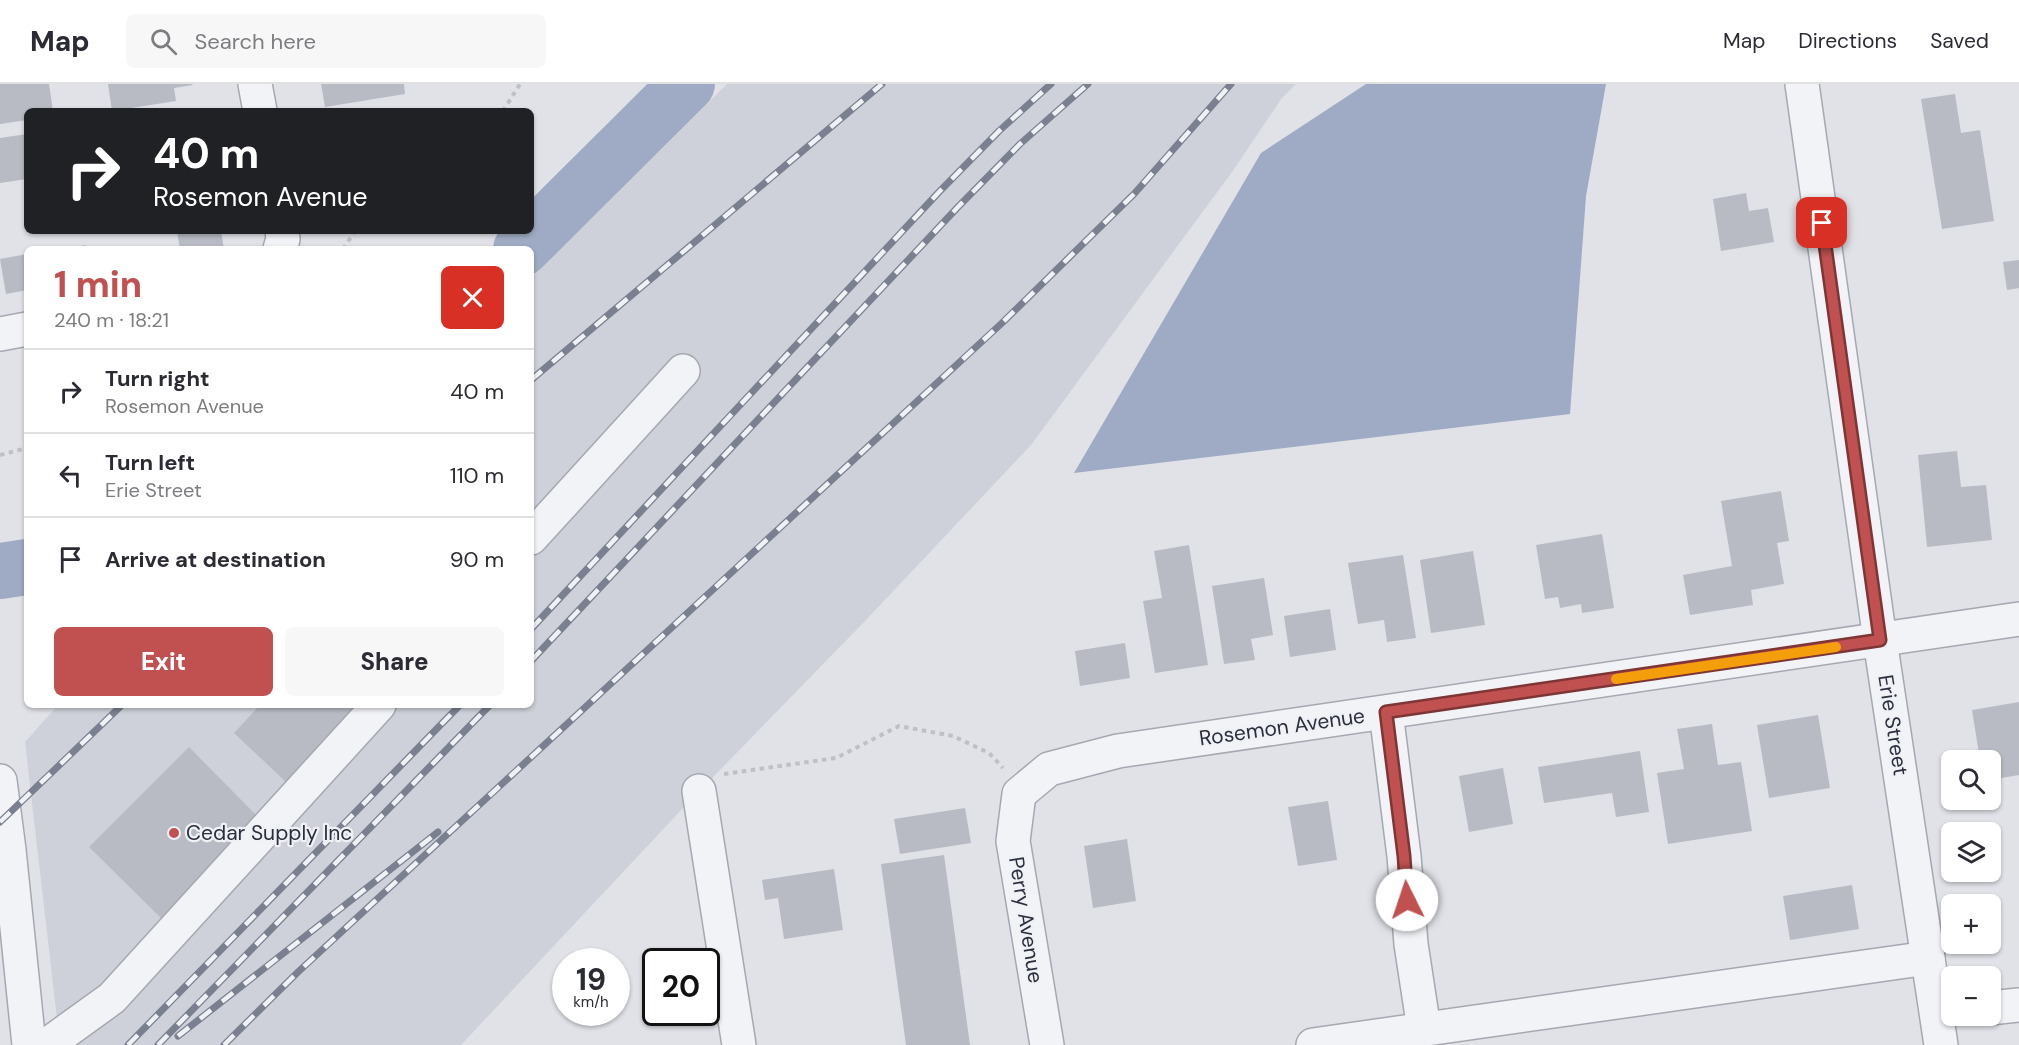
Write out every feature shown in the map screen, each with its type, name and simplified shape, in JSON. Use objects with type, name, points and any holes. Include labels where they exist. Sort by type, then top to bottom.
[{"type":"street","points":[[255,84],[259,108]]},
{"type":"street","name":"Erie Street","points":[[1802,84],[1880,640],[1928,958],[1941,1002]]},
{"type":"street","points":[[0,334],[24,330]]},
{"type":"street","points":[[534,535],[683,371]]},
{"type":"street","name":"Rosemon Avenue","points":[[1021,792],[1049,769],[1118,751],[2019,619]]},
{"type":"street","points":[[47,1045],[112,998],[376,708]]},
{"type":"street","points":[[1386,712],[1404,856],[1411,944],[1424,1029]]},
{"type":"street","points":[[0,781],[8,921],[29,1045]]},
{"type":"street","points":[[699,791],[739,1045]]},
{"type":"street","name":"Perry Avenue","points":[[1021,792],[1013,841],[1047,1045]]},
{"type":"street","points":[[1313,1045],[1928,958]]},
{"type":"street","points":[[2001,1007],[2019,1005]]},
{"type":"street","name":"Erie Street","points":[[1941,1045],[1943,1026]]},
{"type":"path","points":[[505,108],[520,84]]},
{"type":"path","points":[[0,455],[24,449]]},
{"type":"path","points":[[699,791],[702,777],[837,758],[899,726],[953,736],[989,753],[1021,792]]},
{"type":"shaded area","points":[[727,84],[1296,84],[1282,98],[1232,172],[1031,445],[866,620],[684,807],[461,1045],[60,1045],[25,742],[55,708],[534,708],[534,275]]},
{"type":"water","points":[[1366,84],[1606,84],[1586,196],[1570,414],[1074,473],[1261,153]]},
{"type":"building","points":[[0,84],[49,84],[53,108],[24,108],[24,120],[0,124]]},
{"type":"building","points":[[108,84],[193,85],[174,88],[176,101],[131,108],[112,108]]},
{"type":"building","points":[[321,84],[404,84],[405,94],[325,107]]},
{"type":"building","points":[[1955,94],[1961,133],[1980,130],[1994,221],[1942,229],[1921,99]]},
{"type":"building","points":[[24,134],[24,179],[0,183],[0,138]]},
{"type":"building","points":[[1746,193],[1749,211],[1768,208],[1774,242],[1721,251],[1713,199]]},
{"type":"building","points":[[178,234],[222,234],[224,246],[180,246]]},
{"type":"building","points":[[24,255],[24,291],[6,294],[0,259]]},
{"type":"building","points":[[2019,260],[2019,288],[2007,290],[2003,262]]},
{"type":"building","points":[[1957,451],[1961,487],[1986,485],[1992,540],[1927,547],[1918,455]]},
{"type":"building","points":[[1781,491],[1789,541],[1777,543],[1784,584],[1751,590],[1753,605],[1690,615],[1683,575],[1732,566],[1721,501]]},
{"type":"building","points":[[1602,534],[1614,608],[1582,613],[1581,604],[1560,608],[1558,597],[1545,599],[1536,545]]},
{"type":"building","points":[[1189,545],[1208,665],[1155,673],[1143,601],[1162,598],[1154,551]]},
{"type":"building","points":[[1473,551],[1485,625],[1431,633],[1420,560]]},
{"type":"building","points":[[1403,555],[1416,638],[1387,642],[1384,620],[1358,624],[1348,563]]},
{"type":"building","points":[[1264,578],[1273,635],[1251,639],[1255,660],[1224,664],[1212,586]]},
{"type":"building","points":[[1330,609],[1336,650],[1290,657],[1284,616]]},
{"type":"building","points":[[1125,643],[1130,678],[1080,686],[1075,651]]},
{"type":"building","points":[[2019,702],[2019,775],[2001,778],[2001,750],[1978,750],[1972,710]]},
{"type":"building","points":[[257,708],[357,708],[286,782],[234,733]]},
{"type":"building","points":[[1818,715],[1830,788],[1769,798],[1757,725]]},
{"type":"building","points":[[1712,724],[1718,765],[1741,762],[1752,831],[1668,844],[1657,773],[1684,769],[1677,729]]},
{"type":"building","name":"Cedar Supply Inc","points":[[189,747],[260,819],[161,918],[89,847]]},
{"type":"building","points":[[1640,751],[1649,812],[1616,817],[1612,793],[1544,803],[1538,767]]},
{"type":"building","points":[[1503,768],[1513,824],[1469,832],[1459,776]]},
{"type":"building","points":[[1328,801],[1337,860],[1298,866],[1288,807]]},
{"type":"building","points":[[965,808],[971,843],[900,854],[894,819]]},
{"type":"building","points":[[1127,839],[1136,901],[1093,908],[1084,846]]},
{"type":"building","points":[[944,855],[970,1045],[906,1045],[881,864]]},
{"type":"building","points":[[834,869],[843,930],[784,939],[778,898],[765,900],[762,880]]},
{"type":"building","points":[[1852,885],[1859,929],[1790,940],[1783,896]]},
{"type":"waterway","points":[[524,246],[687,84]]},
{"type":"waterway","points":[[0,571],[24,567]]},
{"type":"railway","points":[[534,377],[882,84]]},
{"type":"railway","points":[[534,626],[939,192],[999,131],[1051,84]]},
{"type":"railway","points":[[534,658],[957,208],[1020,144],[1088,84]]},
{"type":"railway","points":[[224,1045],[298,972],[1002,323],[1134,194],[1231,84]]},
{"type":"railway","points":[[0,822],[119,708]]},
{"type":"railway","points":[[128,1045],[457,708]]},
{"type":"railway","points":[[158,1045],[487,708]]},
{"type":"railway","points":[[178,1036],[438,832]]},
{"type":"slow traffic","points":[[1616,679],[1836,647]]},
{"type":"place","name":"Cedar Supply Inc","points":[[174,833]]},
{"type":"route","points":[[1407,900],[1404,856],[1386,712],[1880,640],[1822,223]]}]
